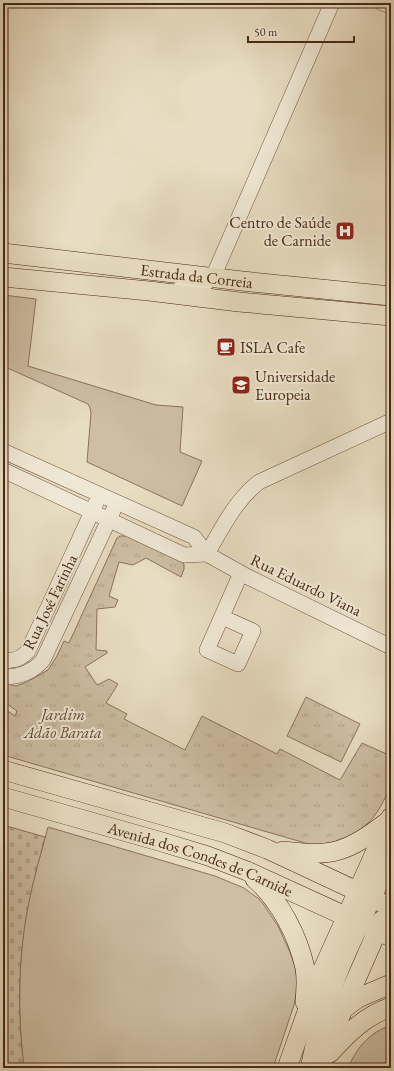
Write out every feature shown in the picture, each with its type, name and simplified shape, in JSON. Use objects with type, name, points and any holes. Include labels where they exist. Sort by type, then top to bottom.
[{"type":"main road","name":"Estrada da Correia","points":[[3,253],[242,281],[391,296]]},
{"type":"main road","name":"Estrada da Correia","points":[[3,277],[150,291],[239,302],[391,316]]},
{"type":"main road","name":"Avenida dos Condes de Carnide","points":[[3,770],[225,833],[267,849],[380,900]]},
{"type":"main road","name":"Avenida dos Condes de Carnide","points":[[3,797],[208,856],[247,871],[384,934]]},
{"type":"main road","points":[[267,849],[308,854],[334,852],[354,845],[390,819]]},
{"type":"main road","points":[[317,1066],[343,1009],[384,934],[380,900],[390,819]]},
{"type":"main road","points":[[287,1068],[319,978],[353,920],[380,900],[391,855]]},
{"type":"main road","points":[[247,871],[271,895],[289,925],[300,952],[306,978],[304,1019]]},
{"type":"main road","points":[[317,1066],[316,1038],[338,974],[353,920]]},
{"type":"main road","points":[[343,1009],[358,998],[391,984]]},
{"type":"main road","points":[[317,1066],[351,1030],[366,1018],[391,1007]]},
{"type":"street","points":[[150,291],[189,290],[207,283],[214,277],[332,3]]},
{"type":"street","points":[[382,3],[391,6]]},
{"type":"street","points":[[207,554],[240,500],[248,490],[259,482],[391,421]]},
{"type":"street","points":[[3,451],[117,502]]},
{"type":"street","points":[[3,470],[109,520]]},
{"type":"street","name":"Rua José Farinha","points":[[3,660],[14,660],[20,658],[28,651],[100,495]]},
{"type":"street","name":"Rua Eduardo Viana","points":[[117,502],[194,537],[207,554],[241,573],[390,644]]},
{"type":"street","name":"Rua José Farinha","points":[[3,677],[21,675],[43,660],[117,502]]},
{"type":"street","name":"Rua Eduardo Viana","points":[[109,520],[184,554],[207,554]]},
{"type":"street","points":[[222,618],[241,573]]},
{"type":"green space","points":[[3,295],[36,299],[28,366],[156,405],[183,407],[180,452],[202,461],[182,506],[87,462],[91,413],[88,404],[3,366]]},
{"type":"green space","name":"Jardim Adão Barata","points":[[120,536],[127,536],[181,561],[184,564],[184,569],[181,577],[146,558],[133,565],[119,562],[109,596],[118,600],[115,607],[97,609],[96,650],[107,651],[107,653],[85,667],[97,685],[109,679],[118,684],[106,703],[127,714],[124,719],[185,750],[202,716],[277,754],[280,749],[340,780],[362,743],[391,756],[392,777],[390,787],[379,809],[365,826],[347,838],[325,844],[312,845],[3,755],[3,708],[15,716],[17,711],[3,701],[3,683],[16,686],[27,682],[48,670],[64,641],[69,643],[117,538]]},
{"type":"green space","points":[[306,697],[360,724],[341,762],[287,736]]},
{"type":"green space","points":[[3,825],[45,837],[30,897],[21,961],[20,1025],[24,1068],[3,1068]]},
{"type":"green space","points":[[48,827],[215,876],[244,888],[259,899],[278,926],[290,952],[295,967],[297,980],[294,1005],[273,1068],[24,1068],[20,1025],[20,981],[23,937],[30,895]]},
{"type":"green space","points":[[391,1025],[391,1068],[348,1068],[355,1054],[370,1037],[383,1028]]},
{"type":"place","name":"Centro de Saúde de Carnide","points":[[345,231]]},
{"type":"place","name":"ISLA Cafe","points":[[226,347]]},
{"type":"place","name":"Universidade Europeia","points":[[241,385]]}]
